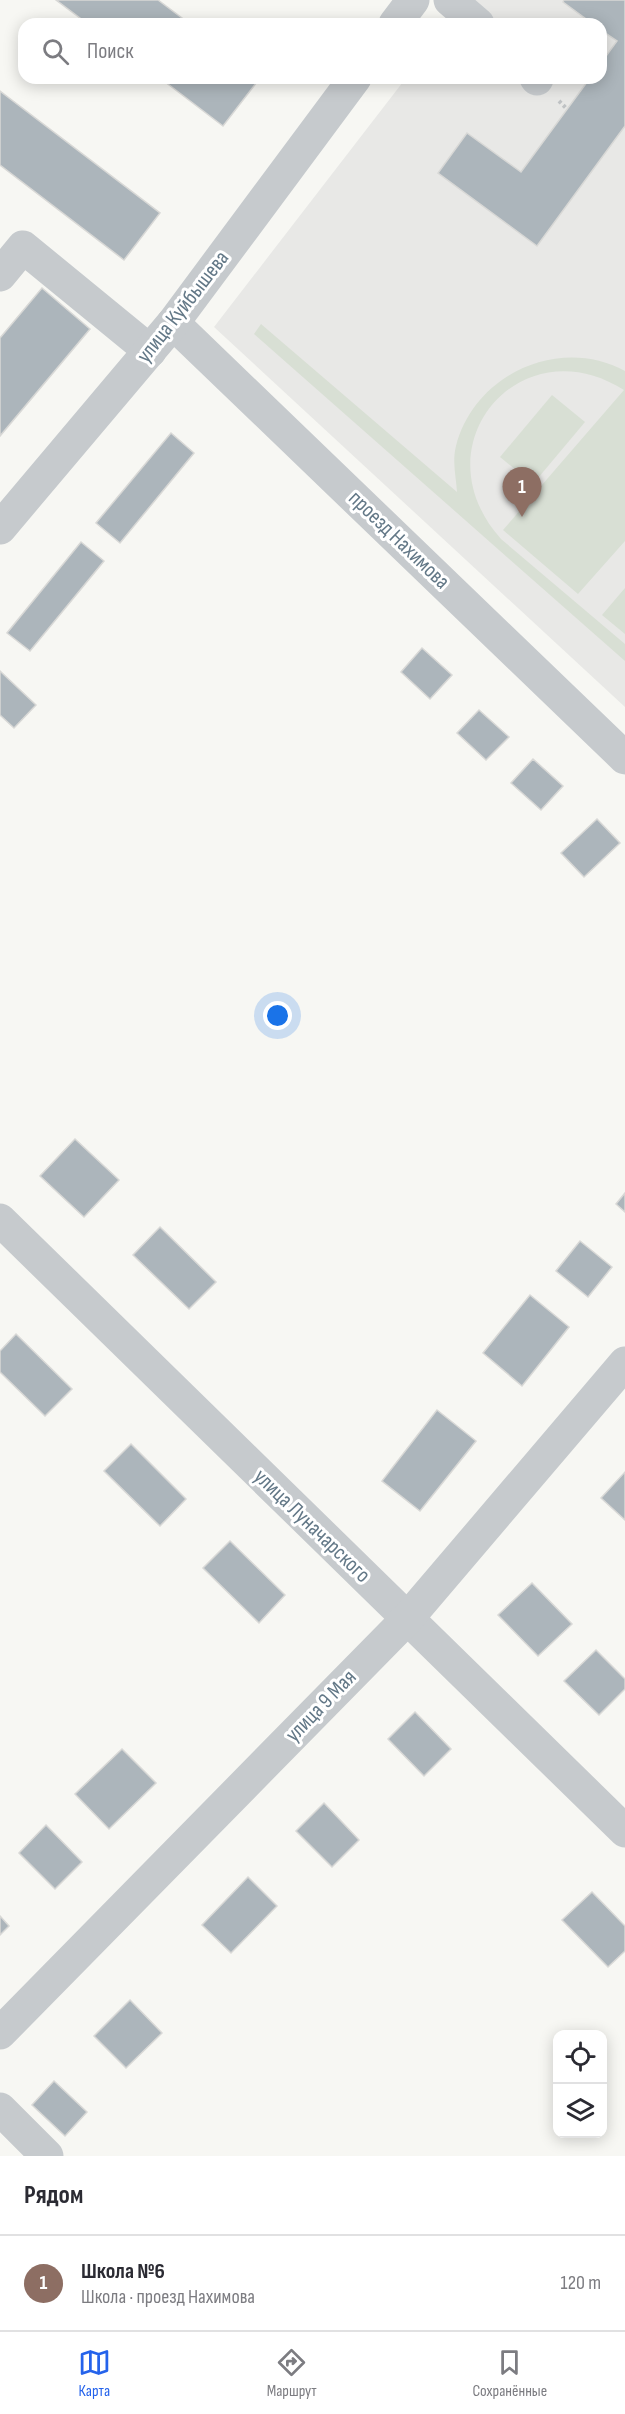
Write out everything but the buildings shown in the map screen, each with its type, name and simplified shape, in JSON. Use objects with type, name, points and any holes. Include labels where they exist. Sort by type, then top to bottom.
[{"type":"street","points":[[400,18],[413,0]]},
{"type":"street","points":[[450,0],[471,18]]},
{"type":"street","name":"улица Куйбышева","points":[[0,528],[173,323],[351,84]]},
{"type":"street","points":[[0,274],[23,247],[150,351]]},
{"type":"street","name":"проезд Нахимова","points":[[173,323],[625,758]]},
{"type":"street","name":"улица Луначарского","points":[[0,1220],[625,1831]]},
{"type":"street","name":"улица 9 Мая","points":[[0,2033],[407,1619],[625,1363]]},
{"type":"street","points":[[0,2109],[47,2156]]},
{"type":"shaded area","points":[[466,0],[625,0],[625,707],[214,327],[401,84],[607,84],[607,18],[452,18]]},
{"type":"shaded area","points":[[261,324],[457,492],[454,463],[456,446],[466,421],[481,399],[500,381],[523,368],[548,360],[574,357],[600,361],[625,371],[625,541],[578,594],[503,530],[624,390],[586,374],[550,372],[518,383],[492,404],[476,433],[470,467],[478,503],[501,539],[625,644],[625,661],[254,334]]},
{"type":"shaded area","points":[[552,395],[585,422],[533,484],[500,457]]},
{"type":"shaded area","points":[[625,588],[625,634],[602,615]]},
{"type":"place","name":"Школа №6","points":[[522,517]]}]
